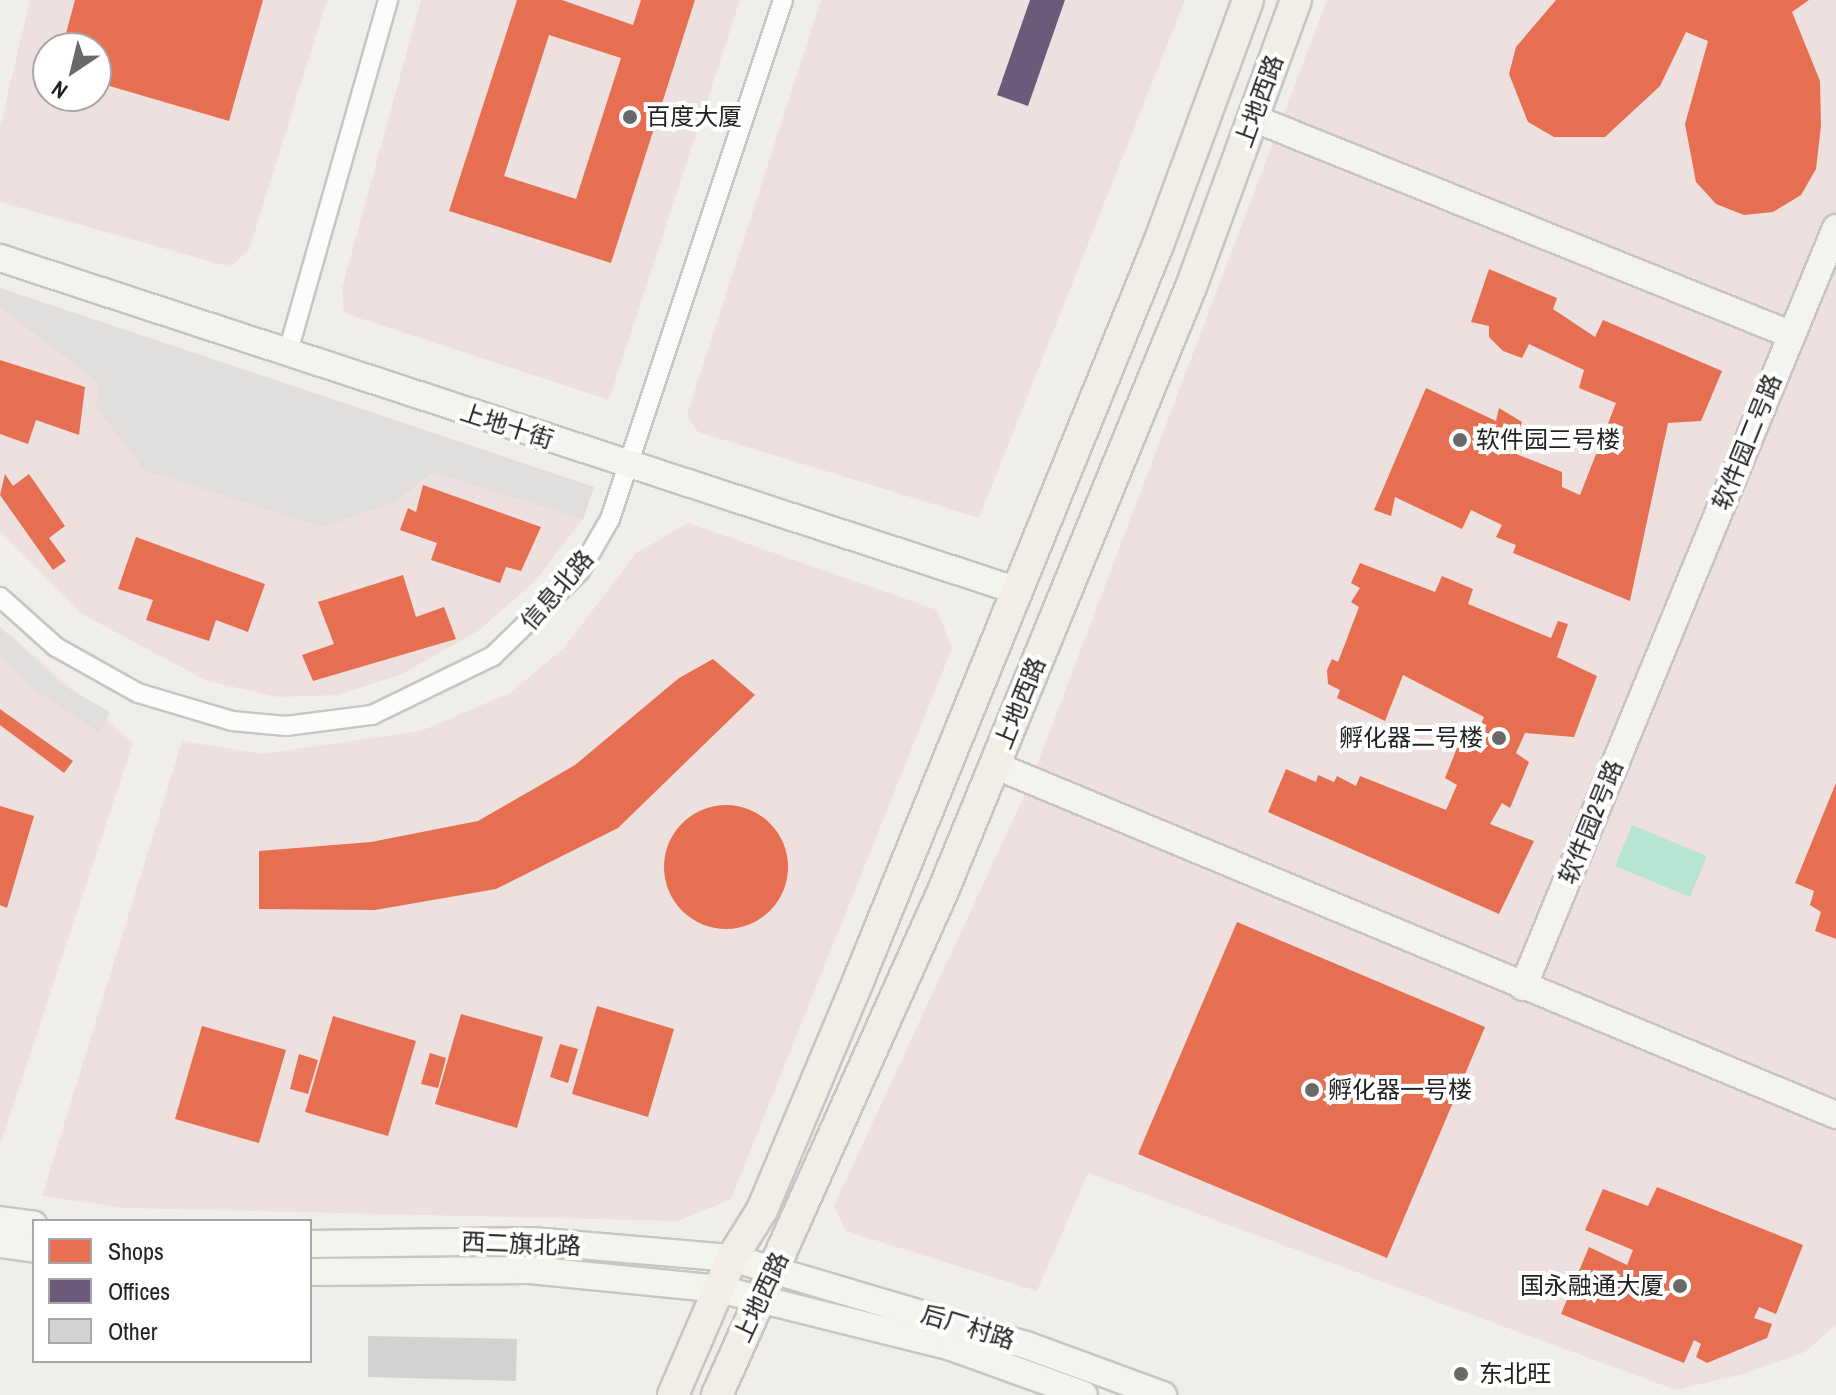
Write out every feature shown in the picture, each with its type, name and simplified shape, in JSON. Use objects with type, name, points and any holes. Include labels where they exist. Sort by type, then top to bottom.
[{"type":"main road","name":"上地西路","points":[[673,1395],[732,1258],[762,1210],[804,1111],[1158,245],[1248,0]]},
{"type":"main road","name":"上地西路","points":[[717,1395],[771,1266],[804,1215],[994,765],[1253,118],[1296,0]]},
{"type":"street","points":[[287,355],[388,0]]},
{"type":"street","name":"信息北路","points":[[0,597],[68,654],[138,693],[186,709],[286,726],[372,715],[452,681],[539,617],[603,536],[783,0]]},
{"type":"street","points":[[1253,118],[1792,335]]},
{"type":"street","name":"软件园二号路","points":[[1659,657],[1836,228]]},
{"type":"street","name":"上地十街","points":[[0,258],[287,355],[1015,590]]},
{"type":"street","name":"软件园2号路","points":[[1523,987],[1659,657]]},
{"type":"street","points":[[994,765],[1836,1115]]},
{"type":"street","points":[[0,1220],[32,1225]]},
{"type":"street","name":"西二旗北路","points":[[312,1244],[532,1241],[732,1258],[771,1266]]},
{"type":"street","points":[[0,1244],[32,1249]]},
{"type":"street","name":"后厂村路","points":[[771,1266],[1163,1395]]},
{"type":"street","name":"西二旗北路","points":[[312,1272],[530,1270],[759,1295]]},
{"type":"street","name":"后厂村路","points":[[759,1295],[951,1347],[1084,1395]]},
{"type":"shaded area","points":[[30,0],[327,0],[249,250],[230,267],[0,202],[0,127]]},
{"type":"shaded area","points":[[421,0],[740,0],[609,400],[344,313],[342,288]]},
{"type":"shaded area","points":[[821,0],[1185,0],[979,518],[698,432],[687,415]]},
{"type":"shaded area","points":[[1327,0],[1836,0],[1836,1325],[1805,1352],[1743,1374],[1676,1390],[1088,1173],[1037,1291],[846,1231],[834,1206],[1031,781]]},
{"type":"shaded area","points":[[0,288],[594,487],[583,519],[535,581],[478,631],[400,675],[337,695],[278,697],[207,681],[82,614],[0,531]]},
{"type":"shaded area","points":[[0,288],[594,487],[583,519],[433,472],[397,501],[323,527],[144,470],[95,405],[100,384],[0,307]]},
{"type":"shaded area","points":[[688,523],[937,610],[952,648],[731,1199],[678,1221],[125,1208],[42,1196],[182,741],[262,754],[421,731],[510,693],[564,648],[636,553]]},
{"type":"shaded area","points":[[0,626],[133,743],[0,1145]]},
{"type":"shaded area","points":[[0,628],[59,683],[110,712],[99,732],[28,685],[0,656]]},
{"type":"green space","points":[[1632,825],[1707,856],[1690,897],[1615,866]]},
{"type":"building: Shops","points":[[75,0],[263,0],[229,121],[112,87],[112,32],[66,32]]},
{"type":"building: Shops","name":"百度大厦","points":[[517,0],[562,0],[633,25],[641,0],[695,0],[611,263],[449,211]],"holes":[[[549,35],[621,58],[576,199],[504,176]]]},
{"type":"building: Shops","points":[[1556,0],[1809,0],[1792,12],[1820,81],[1821,126],[1816,169],[1801,195],[1773,212],[1744,215],[1716,204],[1696,182],[1685,124],[1708,41],[1686,32],[1660,86],[1605,137],[1554,137],[1528,122],[1509,74],[1516,47]]},
{"type":"building: Shops","name":"软件园三号楼","points":[[1489,269],[1557,298],[1553,309],[1595,337],[1603,320],[1722,371],[1701,421],[1668,423],[1630,601],[1513,553],[1516,545],[1496,537],[1502,525],[1471,510],[1462,529],[1395,497],[1391,516],[1374,510],[1426,388],[1496,421],[1499,408],[1522,422],[1511,452],[1562,472],[1562,487],[1580,495],[1616,403],[1579,388],[1584,370],[1529,344],[1522,358],[1503,351],[1489,337],[1489,326],[1471,322]]},
{"type":"building: Shops","points":[[0,360],[85,387],[79,435],[36,420],[28,444],[0,434]]},
{"type":"building: Shops","points":[[5,474],[13,486],[29,474],[65,526],[49,538],[66,561],[53,570],[0,495]]},
{"type":"building: Shops","points":[[423,485],[541,527],[521,571],[506,567],[500,583],[431,560],[437,543],[400,530],[408,508],[416,512]]},
{"type":"building: Shops","points":[[136,537],[265,584],[248,632],[216,620],[209,641],[146,620],[153,600],[118,589]]},
{"type":"building: Shops","name":"孵化器二号楼","points":[[1360,563],[1435,592],[1442,576],[1473,589],[1468,604],[1551,638],[1558,621],[1568,624],[1557,657],[1597,676],[1574,737],[1525,733],[1516,753],[1529,762],[1510,808],[1502,803],[1490,824],[1534,841],[1499,914],[1268,812],[1286,769],[1316,782],[1318,775],[1334,782],[1337,776],[1356,786],[1360,776],[1446,810],[1457,785],[1445,778],[1457,748],[1475,739],[1484,717],[1403,675],[1385,721],[1337,698],[1340,690],[1328,684],[1327,670],[1332,659],[1338,662],[1359,607],[1351,602],[1360,588],[1351,583]]},
{"type":"building: Shops","points":[[403,575],[416,617],[444,607],[456,639],[313,681],[302,655],[334,644],[318,602]]},
{"type":"building: Shops","points":[[713,659],[755,695],[618,828],[496,889],[375,910],[259,909],[259,851],[371,842],[478,821],[575,765],[679,678]]},
{"type":"building: Shops","points":[[0,709],[73,761],[64,773],[0,725]]},
{"type":"building: Shops","points":[[1836,783],[1836,939],[1815,931],[1821,912],[1810,905],[1814,891],[1795,883]]},
{"type":"building: Shops","points":[[726,805],[750,810],[770,823],[783,843],[788,867],[783,891],[770,911],[750,924],[726,929],[702,924],[682,911],[669,891],[664,867],[669,843],[682,823],[702,810]]},
{"type":"building: Shops","points":[[0,806],[34,816],[7,908],[0,905]]},
{"type":"building: Shops","name":"孵化器一号楼","points":[[1237,922],[1485,1027],[1387,1258],[1138,1154]]},
{"type":"building: Shops","points":[[597,1006],[674,1029],[648,1117],[572,1094]]},
{"type":"building: Shops","points":[[461,1014],[543,1037],[517,1128],[435,1104]]},
{"type":"building: Shops","points":[[333,1016],[416,1041],[388,1136],[305,1112]]},
{"type":"building: Shops","points":[[202,1026],[286,1050],[259,1143],[175,1119]]},
{"type":"building: Shops","points":[[560,1044],[578,1049],[568,1083],[550,1077]]},
{"type":"building: Shops","points":[[430,1053],[446,1058],[438,1088],[421,1084]]},
{"type":"building: Shops","points":[[299,1054],[318,1060],[308,1094],[290,1089]]},
{"type":"building: Shops","name":"国永融通大厦","points":[[1657,1187],[1803,1245],[1776,1314],[1759,1307],[1754,1318],[1772,1324],[1767,1338],[1707,1363],[1696,1357],[1701,1344],[1694,1340],[1684,1363],[1561,1314],[1589,1247],[1627,1265],[1633,1250],[1585,1230],[1603,1189],[1648,1206]]},
{"type":"building: Offices","points":[[1030,0],[1065,0],[1028,106],[997,95]]},
{"type":"building: Other","points":[[368,1336],[517,1339],[516,1381],[368,1377]]},
{"type":"place","name":"百度大厦","points":[[630,117]]},
{"type":"place","name":"软件园三号楼","points":[[1460,440]]},
{"type":"place","name":"孵化器二号楼","points":[[1499,738]]},
{"type":"place","name":"孵化器一号楼","points":[[1312,1090]]},
{"type":"place","name":"国永融通大厦","points":[[1680,1286]]},
{"type":"place","name":"东北旺","points":[[1461,1374]]}]
